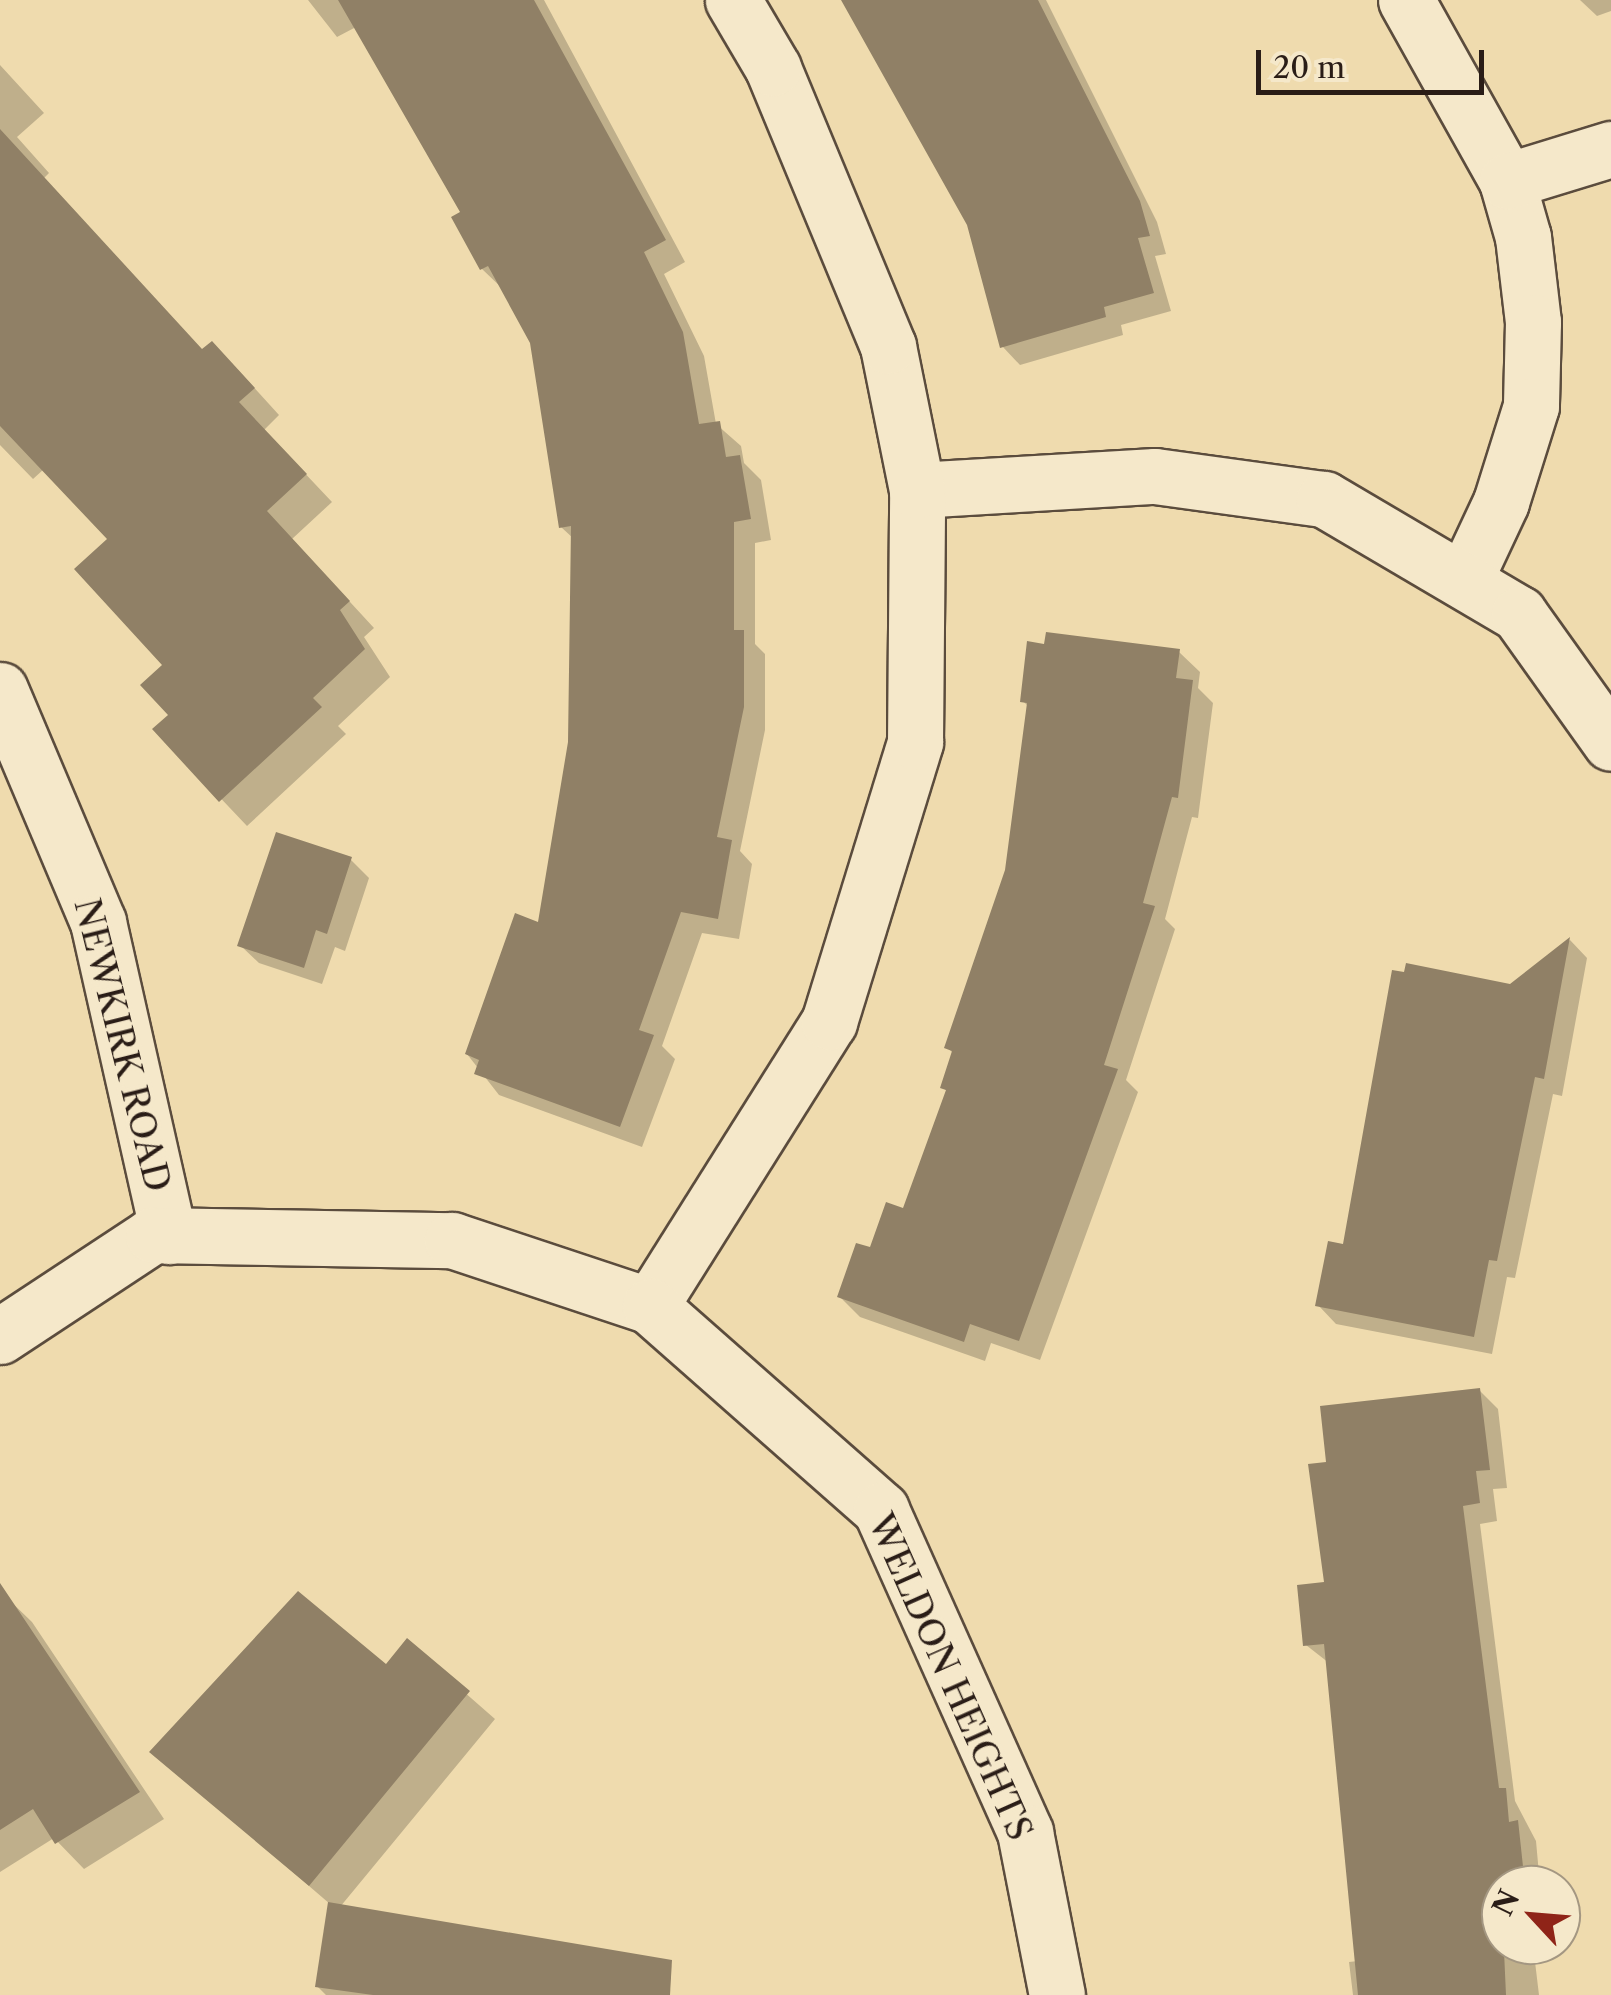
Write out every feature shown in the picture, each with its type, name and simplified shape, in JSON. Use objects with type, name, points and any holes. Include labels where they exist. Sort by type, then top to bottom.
[{"type":"street","points":[[650,1306],[829,1022],[915,742],[918,490],[888,346],[773,68],[733,0]]},
{"type":"street","points":[[1406,0],[1507,181],[1523,237],[1533,322],[1531,406],[1502,502],[1464,581]]},
{"type":"street","points":[[1507,181],[1611,149]]},
{"type":"street","points":[[918,490],[1156,476],[1324,499],[1518,614],[1611,743]]},
{"type":"street","name":"NEWKIRK ROAD","points":[[0,690],[98,922],[168,1236]]},
{"type":"street","name":"WELDON HEIGHTS","points":[[0,1336],[154,1236],[452,1240],[650,1306],[881,1510],[1025,1832],[1056,1995]]},
{"type":"building","points":[[338,0],[534,0],[666,240],[644,252],[683,332],[699,424],[720,421],[726,457],[740,455],[751,519],[734,522],[734,630],[744,630],[744,707],[717,837],[732,840],[718,919],[681,912],[639,1030],[654,1035],[620,1127],[474,1074],[479,1060],[465,1054],[515,913],[538,922],[568,742],[571,526],[559,528],[530,343],[488,266],[480,270],[451,217],[460,212]]},
{"type":"building","points":[[841,0],[1038,0],[1140,201],[1150,236],[1138,238],[1154,293],[1104,307],[1106,317],[1000,348],[967,225]]},
{"type":"building","points":[[0,129],[202,349],[212,341],[255,388],[239,402],[307,474],[267,511],[350,601],[340,610],[365,649],[313,698],[322,707],[219,802],[152,729],[168,715],[140,685],[162,665],[74,569],[107,539],[0,426]]},
{"type":"building","points":[[1046,632],[1180,649],[1176,678],[1193,680],[1178,798],[1172,797],[1143,903],[1155,906],[1104,1065],[1118,1069],[1019,1341],[970,1324],[964,1342],[837,1297],[856,1243],[870,1247],[886,1202],[903,1208],[946,1090],[940,1088],[952,1051],[944,1048],[1005,870],[1027,703],[1020,702],[1027,641],[1044,644]]},
{"type":"building","points":[[276,832],[352,857],[327,934],[316,930],[304,968],[237,946]]},
{"type":"building","points":[[1570,937],[1544,1079],[1535,1077],[1497,1261],[1489,1260],[1474,1337],[1315,1306],[1328,1241],[1343,1244],[1392,970],[1404,972],[1406,963],[1510,984]]},
{"type":"building","points":[[1480,1388],[1490,1470],[1476,1471],[1480,1503],[1463,1506],[1499,1788],[1506,1788],[1509,1822],[1518,1820],[1523,1865],[1481,1865],[1481,1965],[1505,1965],[1506,1995],[1358,1995],[1324,1644],[1303,1646],[1297,1585],[1324,1582],[1308,1464],[1326,1462],[1320,1406]]},
{"type":"building","points":[[0,1583],[140,1792],[55,1844],[33,1809],[0,1830]]},
{"type":"building","points":[[298,1591],[386,1664],[407,1638],[470,1691],[309,1886],[149,1752]]},
{"type":"building","points":[[328,1902],[672,1960],[670,1995],[373,1995],[315,1987]]}]
